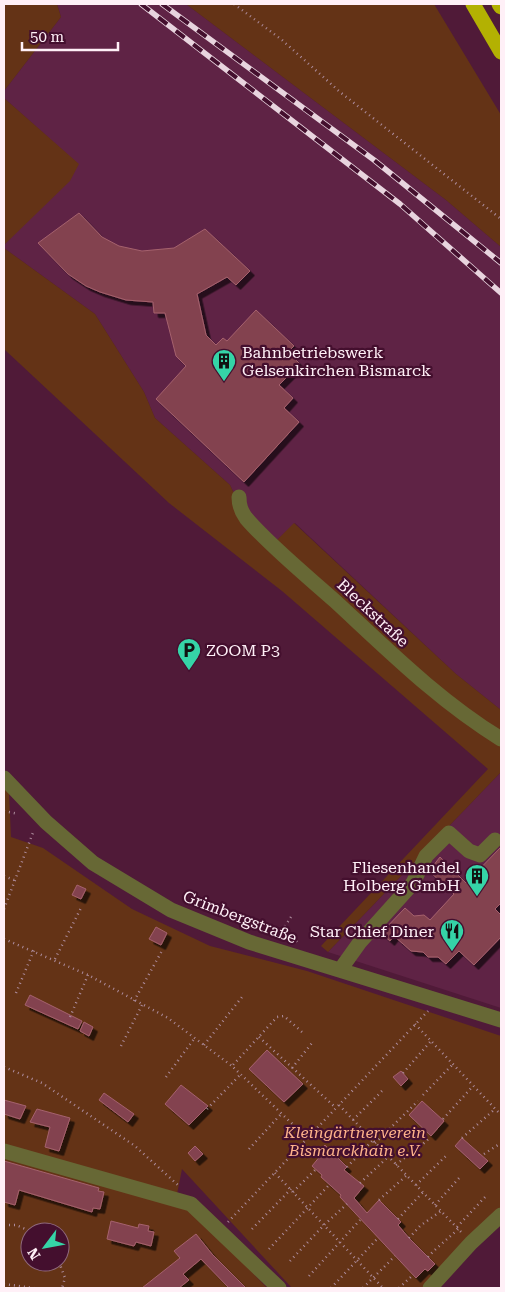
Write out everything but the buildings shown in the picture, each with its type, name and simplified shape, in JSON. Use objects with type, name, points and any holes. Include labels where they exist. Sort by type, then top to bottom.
[{"type":"highway","points":[[473,4],[501,52]]},
{"type":"street","name":"Bleckstraße","points":[[239,497],[239,506],[246,518],[403,664],[446,701],[501,739]]},
{"type":"street","name":"Grimbergstraße","points":[[4,778],[46,822],[94,863],[171,910],[249,942],[501,1020]]},
{"type":"street","points":[[340,970],[360,942],[413,884],[426,856],[449,833],[469,851],[480,855],[495,840]]},
{"type":"street","points":[[4,1151],[190,1204],[221,1231],[279,1288]]},
{"type":"street","points":[[430,1288],[471,1243],[501,1216]]},
{"type":"path","points":[[234,4],[282,40],[348,98],[501,219]]},
{"type":"path","points":[[4,909],[32,835],[36,828],[46,822]]},
{"type":"path","points":[[4,876],[14,880]]},
{"type":"path","points":[[55,959],[82,906]]},
{"type":"path","points":[[291,917],[286,926],[300,945]]},
{"type":"path","points":[[4,939],[88,974],[168,1018],[232,1066],[307,1138]]},
{"type":"path","points":[[134,1001],[163,949]]},
{"type":"path","points":[[16,993],[34,950]]},
{"type":"path","points":[[70,1017],[88,974]]},
{"type":"path","points":[[204,1045],[242,997]]},
{"type":"path","points":[[339,1105],[438,1000]]},
{"type":"path","points":[[121,1046],[142,1004]]},
{"type":"path","points":[[232,1066],[277,1017],[284,1016],[302,1032]]},
{"type":"path","points":[[415,1024],[501,1115]]},
{"type":"path","points":[[259,1037],[336,1108]]},
{"type":"path","points":[[166,1077],[194,1038]]},
{"type":"path","points":[[403,1073],[431,1041]]},
{"type":"path","points":[[292,1068],[312,1043]]},
{"type":"path","points":[[423,1095],[453,1064]]},
{"type":"path","points":[[4,1067],[42,1083],[135,1146],[176,1182],[190,1204]]},
{"type":"path","points":[[207,1109],[240,1075]]},
{"type":"path","points":[[442,1119],[473,1086]]},
{"type":"path","points":[[354,1120],[382,1091]]},
{"type":"path","points":[[221,1231],[274,1172],[343,1101],[339,1105]]},
{"type":"path","points":[[347,1168],[418,1101]]},
{"type":"path","points":[[339,1105],[471,1243]]},
{"type":"path","points":[[462,1138],[495,1109]]},
{"type":"path","points":[[249,1149],[282,1113]]},
{"type":"path","points":[[396,1165],[410,1152],[417,1151],[429,1138]]},
{"type":"path","points":[[484,1154],[501,1143]]},
{"type":"path","points":[[360,1183],[388,1156]]},
{"type":"path","points":[[416,1185],[446,1156]]},
{"type":"path","points":[[294,1192],[316,1170]]},
{"type":"path","points":[[274,1172],[383,1288]]},
{"type":"path","points":[[379,1200],[407,1175]]},
{"type":"path","points":[[435,1205],[460,1177]]},
{"type":"path","points":[[269,1250],[329,1185]]},
{"type":"path","points":[[252,1229],[290,1189]]},
{"type":"path","points":[[398,1219],[423,1192]]},
{"type":"path","points":[[428,1258],[435,1248],[442,1245],[486,1196]]},
{"type":"path","points":[[290,1261],[347,1204]]},
{"type":"path","points":[[409,1238],[420,1226],[441,1211]]},
{"type":"path","points":[[309,1276],[360,1220]]},
{"type":"path","points":[[4,1225],[20,1227]]},
{"type":"path","points":[[331,1288],[378,1238]]},
{"type":"path","points":[[364,1288],[395,1256]]},
{"type":"path","points":[[62,1288],[65,1278],[63,1272]]},
{"type":"path","points":[[399,1288],[413,1275]]},
{"type":"path","points":[[4,1284],[34,1288]]},
{"type":"shaded area","points":[[57,4],[186,4],[446,200],[501,247],[501,710],[456,674],[295,523],[275,542],[240,506],[230,485],[155,418],[144,392],[95,314],[4,248],[4,245],[78,164],[4,98],[4,91],[61,17]]},
{"type":"shaded area","points":[[501,772],[501,1008],[328,952]]},
{"type":"green space","points":[[4,4],[57,4],[61,17],[4,91]]},
{"type":"green space","points":[[186,4],[434,4],[501,115],[501,247],[446,200]]},
{"type":"green space","points":[[4,98],[79,164],[70,181],[4,245]]},
{"type":"green space","points":[[4,248],[95,314],[144,392],[155,418],[230,485],[240,506],[275,542],[294,523],[456,674],[501,710],[501,772],[328,952],[321,946],[488,769],[282,591],[169,503],[4,349]]},
{"type":"green space","name":"Kleingärtnerverein Bismarckhain e.V.","points":[[4,787],[9,793],[11,837],[43,848],[132,909],[210,946],[307,971],[501,1036],[501,1211],[428,1288],[292,1288],[182,1169],[177,1194],[267,1288],[4,1288]]},
{"type":"railway","points":[[141,4],[400,204],[501,293]]},
{"type":"railway","points":[[162,4],[374,160],[501,263]]},
{"type":"place","name":"Bahnbetriebswerk Gelsenkirchen Bismarck","points":[[224,382]]},
{"type":"place","name":"ZOOM P3","points":[[189,671]]},
{"type":"place","name":"Fliesenhandel Holberg GmbH","points":[[477,897]]},
{"type":"place","name":"Star Chief Diner","points":[[452,952]]}]
